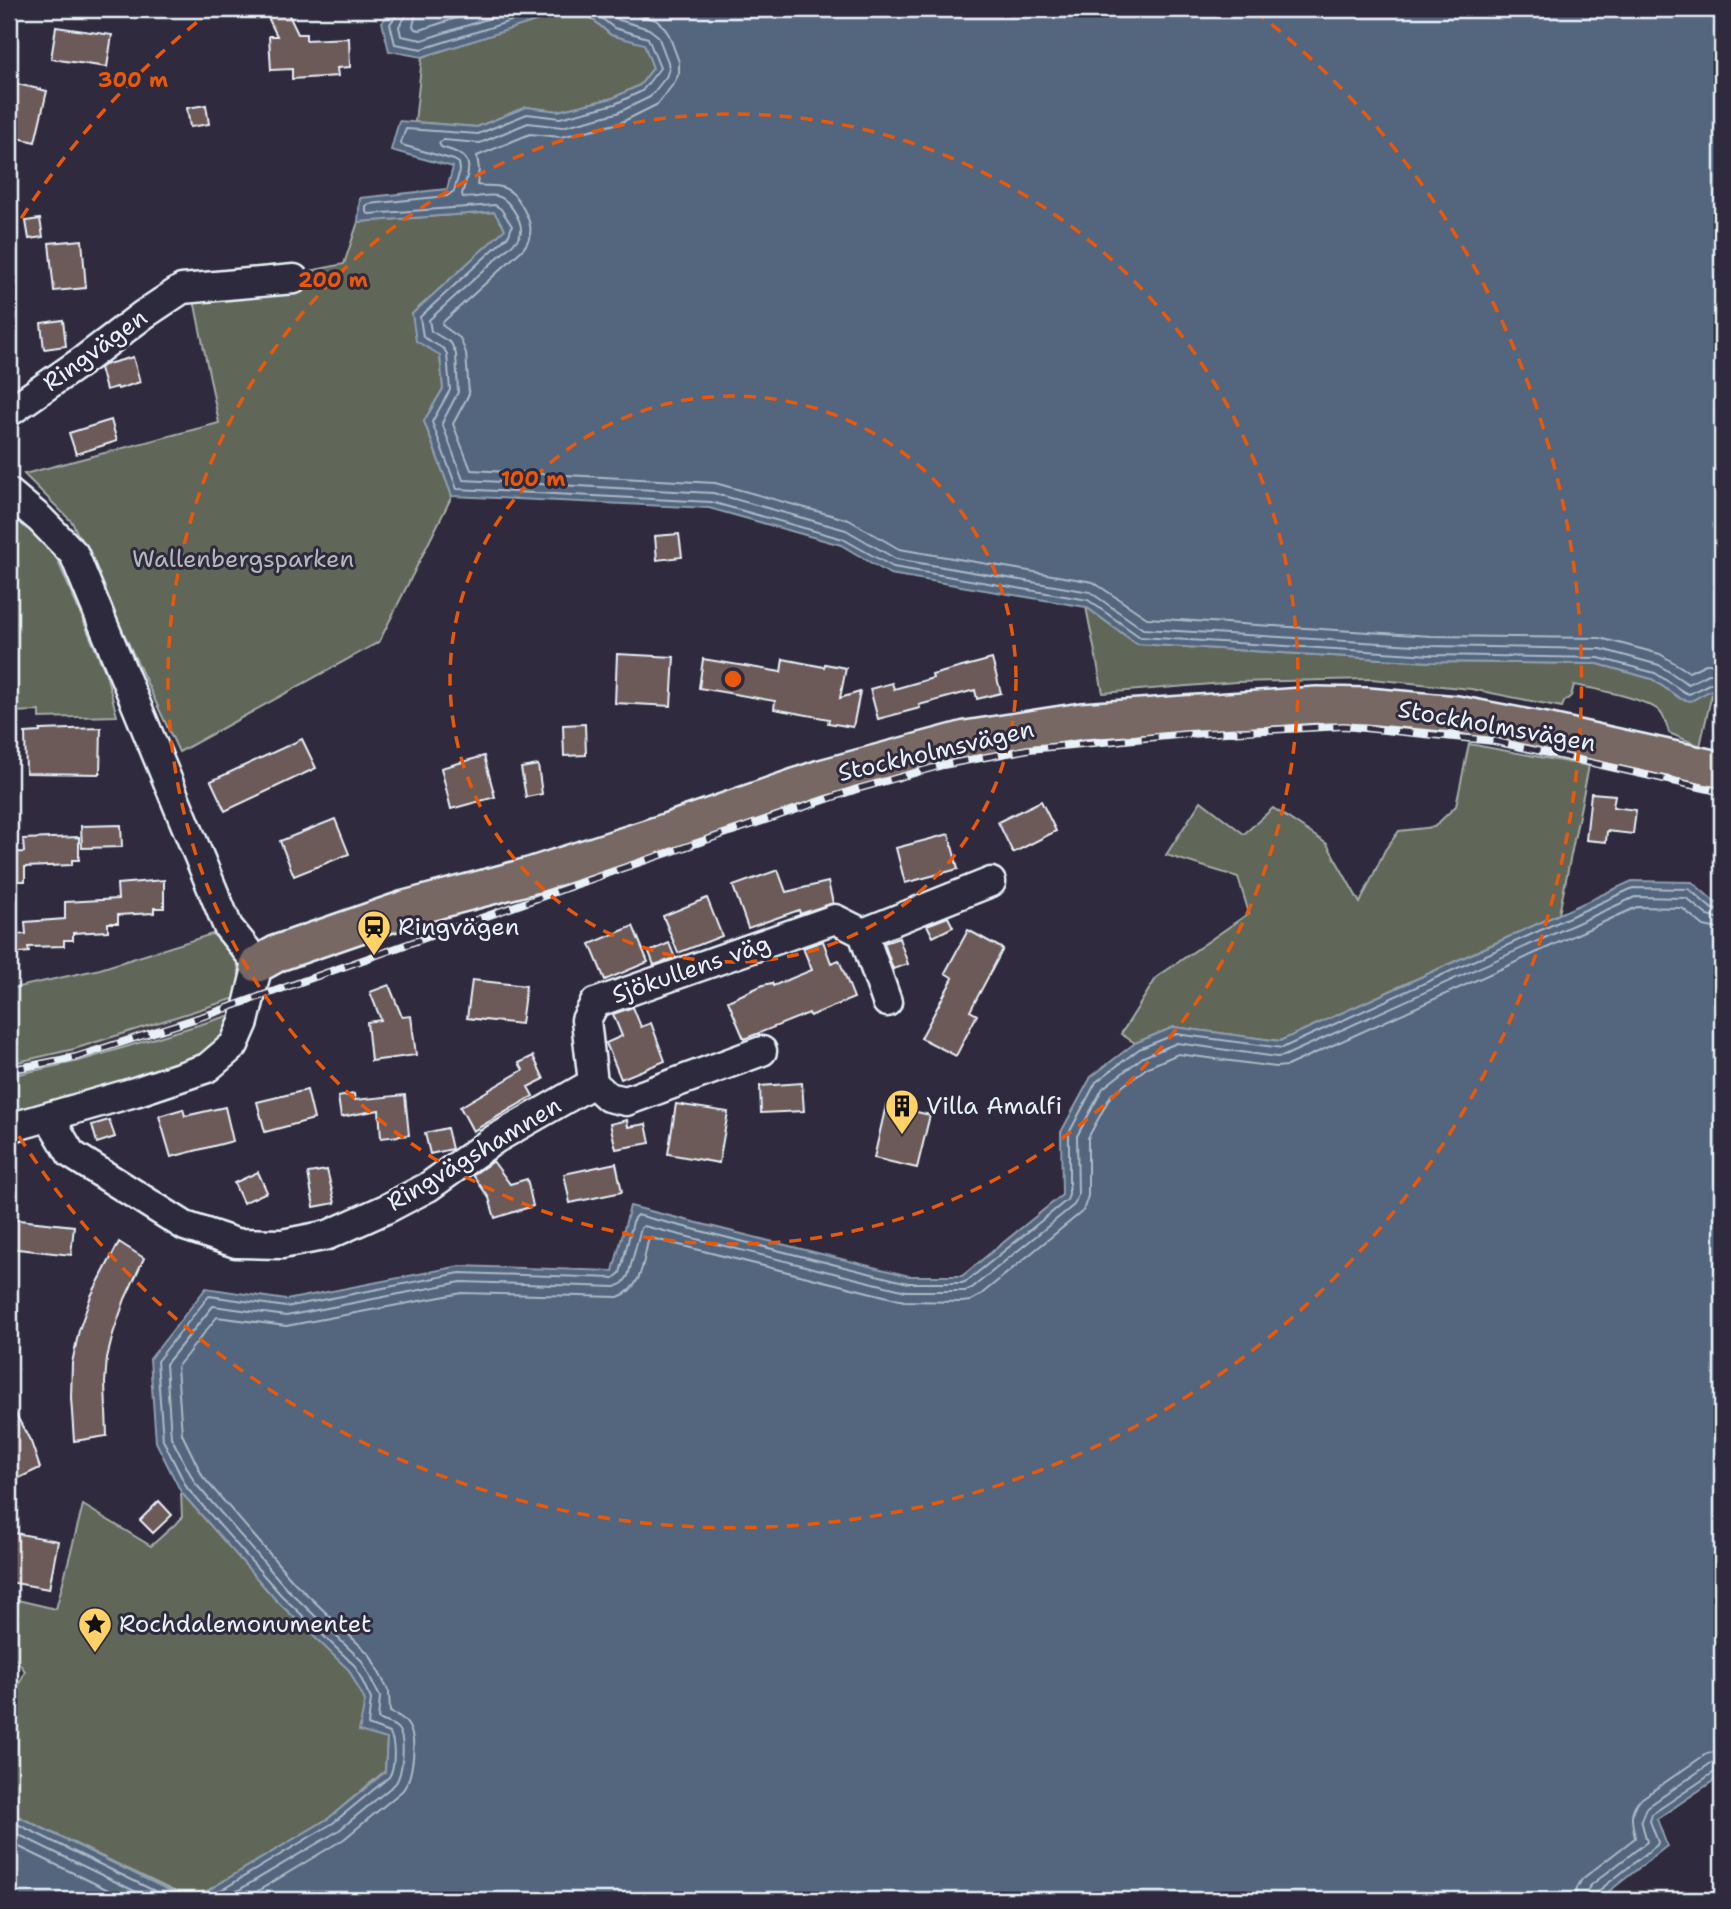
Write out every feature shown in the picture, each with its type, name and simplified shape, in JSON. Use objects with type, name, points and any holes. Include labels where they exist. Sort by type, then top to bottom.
[{"type":"main road","name":"Stockholmsvägen","points":[[257,964],[278,953],[405,909],[533,875],[821,778],[966,739],[1083,721],[1317,705],[1380,706],[1455,714],[1722,770]]},
{"type":"street","name":"Ringvägen","points":[[9,412],[182,289],[294,279]]},
{"type":"street","points":[[9,493],[40,519],[74,554],[228,927],[257,964],[244,1022],[234,1045],[207,1068],[9,1128]]},
{"type":"street","points":[[887,1002],[863,933],[991,882]]},
{"type":"street","name":"Sjökullens väg","points":[[593,1083],[586,1020],[595,1003],[835,919],[863,933]]},
{"type":"street","points":[[593,1083],[608,1097],[625,1101],[762,1051]]},
{"type":"street","name":"Ringvägshamnen","points":[[49,1117],[71,1154],[185,1226],[236,1243],[282,1244],[328,1235],[396,1204],[428,1187],[495,1139],[593,1083]]},
{"type":"shaded area","points":[[239,997],[238,1013],[79,1061],[9,1076],[9,1064],[74,1049]]},
{"type":"green space","points":[[554,15],[589,16],[611,35],[644,43],[653,68],[640,85],[613,98],[558,111],[526,107],[477,127],[415,122],[422,57]]},
{"type":"green space","name":"Wallenbergsparken","points":[[495,212],[506,229],[412,314],[440,355],[443,389],[424,421],[452,496],[379,642],[179,752],[72,522],[24,474],[219,423],[193,295],[344,264],[358,222]]},
{"type":"green space","points":[[9,505],[55,554],[106,674],[117,716],[39,718],[39,711],[9,712]]},
{"type":"green space","points":[[1086,607],[1137,644],[1431,662],[1598,664],[1652,679],[1681,699],[1713,689],[1700,746],[1669,733],[1663,716],[1654,707],[1620,695],[1574,685],[1571,696],[1562,707],[1471,689],[1371,679],[1236,682],[1103,693]]},
{"type":"green space","points":[[1469,744],[1589,766],[1559,914],[1280,1041],[1174,1027],[1135,1043],[1121,1034],[1157,977],[1249,913],[1238,877],[1166,855],[1201,801],[1244,834],[1273,808],[1327,844],[1360,903],[1385,850],[1399,831],[1434,827],[1456,806]]},
{"type":"green space","points":[[212,934],[229,949],[237,961],[239,997],[74,1049],[9,1064],[9,989],[100,969]]},
{"type":"green space","points":[[238,1013],[232,1032],[209,1056],[9,1118],[9,1076],[79,1061]]},
{"type":"green space","points":[[181,1492],[276,1600],[349,1670],[387,1739],[385,1771],[329,1818],[192,1900],[9,1812],[9,1708],[25,1671],[9,1651],[9,1598],[56,1609],[83,1505],[151,1546],[182,1518]]},
{"type":"water","points":[[393,9],[1722,9],[1722,690],[1713,689],[1691,701],[1681,699],[1652,679],[1598,664],[1431,662],[1137,644],[1086,607],[890,574],[841,545],[709,508],[452,496],[424,421],[443,389],[440,355],[416,341],[412,314],[505,229],[494,212],[358,222],[360,198],[447,189],[453,167],[391,150],[399,121],[477,127],[526,107],[558,111],[613,98],[640,85],[653,68],[644,44],[611,35],[589,16],[554,15],[422,57],[389,51],[382,22]]},
{"type":"water","points":[[1632,881],[1692,882],[1716,903],[1722,904],[1722,1775],[1657,1819],[1667,1846],[1598,1900],[192,1900],[329,1818],[385,1772],[387,1739],[359,1731],[365,1701],[349,1670],[276,1600],[181,1492],[156,1442],[150,1359],[206,1288],[286,1300],[460,1266],[613,1271],[630,1206],[909,1276],[962,1276],[1062,1195],[1061,1132],[1091,1077],[1135,1043],[1174,1027],[1280,1041]]},
{"type":"water","points":[[9,1812],[189,1900],[9,1900]]},
{"type":"building","points":[[264,9],[286,9],[298,34],[306,34],[306,40],[349,38],[350,67],[337,68],[338,76],[292,79],[292,69],[271,70],[269,36],[277,36]]},
{"type":"building","points":[[56,27],[112,35],[107,67],[51,59]]},
{"type":"building","points":[[9,82],[47,91],[35,142],[9,136]]},
{"type":"building","points":[[206,105],[209,124],[190,127],[187,108]]},
{"type":"building","points":[[40,219],[43,237],[29,239],[26,221]]},
{"type":"building","points":[[82,240],[86,288],[54,291],[49,243]]},
{"type":"building","points":[[63,320],[66,346],[44,349],[41,323]]},
{"type":"building","points":[[133,357],[140,382],[106,390],[100,368]]},
{"type":"building","points":[[111,420],[117,441],[76,454],[69,433]]},
{"type":"building","points":[[679,534],[682,557],[657,560],[655,536]]},
{"type":"building","points":[[617,654],[674,657],[671,706],[615,703]]},
{"type":"building","points":[[703,659],[781,672],[783,659],[824,667],[825,664],[846,668],[840,698],[860,692],[853,727],[828,723],[829,719],[774,709],[775,701],[699,688]]},
{"type":"building","points":[[992,659],[1001,693],[977,699],[975,690],[878,719],[870,689],[892,683],[894,689],[933,678],[932,675]]},
{"type":"building","points":[[585,724],[586,755],[564,756],[563,725]]},
{"type":"building","points":[[101,728],[100,774],[26,773],[25,733]]},
{"type":"building","points":[[302,739],[316,768],[225,811],[211,781]]},
{"type":"building","points":[[484,756],[495,797],[451,809],[441,768]]},
{"type":"building","points":[[538,765],[542,794],[526,797],[521,768]]},
{"type":"building","points":[[1591,793],[1615,795],[1613,807],[1636,810],[1633,834],[1607,831],[1606,842],[1586,840]]},
{"type":"building","points":[[1041,801],[1056,831],[1013,853],[998,822]]},
{"type":"building","points":[[335,819],[349,854],[294,876],[280,841]]},
{"type":"building","points":[[121,825],[122,847],[82,848],[81,826]]},
{"type":"building","points":[[949,834],[958,869],[905,883],[896,848]]},
{"type":"building","points":[[79,837],[79,860],[72,860],[72,865],[25,867],[25,881],[9,881],[9,853],[24,852],[23,839]]},
{"type":"building","points":[[778,870],[786,892],[828,882],[833,903],[800,914],[799,910],[748,928],[733,886]]},
{"type":"building","points":[[164,880],[164,908],[154,908],[154,913],[118,915],[118,923],[108,923],[108,931],[73,933],[73,940],[64,940],[64,946],[28,947],[29,952],[9,954],[9,935],[26,934],[25,922],[65,919],[65,902],[118,899],[117,884]]},
{"type":"building","points":[[707,898],[722,936],[678,953],[663,916]]},
{"type":"building","points":[[948,917],[953,927],[933,937],[927,925]]},
{"type":"building","points":[[633,926],[648,962],[605,980],[590,944]]},
{"type":"building","points":[[968,930],[1003,949],[970,1011],[977,1015],[956,1056],[921,1038],[953,978],[945,973]]},
{"type":"building","points":[[899,938],[908,964],[893,969],[884,943]]},
{"type":"building","points":[[823,941],[831,963],[839,960],[854,998],[744,1039],[728,1001],[763,985],[772,983],[773,986],[812,970],[803,948]]},
{"type":"building","points":[[669,943],[675,958],[654,965],[649,952]]},
{"type":"building","points":[[472,980],[526,986],[521,1024],[467,1018]]},
{"type":"building","points":[[389,985],[402,1017],[411,1016],[416,1055],[371,1061],[367,1022],[381,1020],[370,992]]},
{"type":"building","points":[[633,1007],[641,1027],[651,1023],[665,1061],[621,1079],[606,1043],[622,1036],[613,1014]]},
{"type":"building","points":[[533,1056],[544,1079],[528,1087],[533,1096],[473,1131],[460,1107],[523,1070],[519,1063]]},
{"type":"building","points":[[802,1083],[804,1111],[761,1113],[760,1086]]},
{"type":"building","points":[[307,1090],[314,1119],[265,1132],[257,1102]]},
{"type":"building","points":[[354,1094],[355,1100],[405,1095],[409,1135],[381,1138],[379,1110],[341,1117],[338,1097]]},
{"type":"building","points":[[676,1104],[728,1112],[719,1163],[668,1154]]},
{"type":"building","name":"Villa Amalfi","points":[[886,1105],[930,1115],[917,1168],[874,1158]]},
{"type":"building","points":[[225,1107],[233,1141],[171,1157],[159,1116],[183,1109],[185,1116]]},
{"type":"building","points":[[109,1120],[115,1137],[97,1143],[92,1125]]},
{"type":"building","points":[[627,1120],[628,1127],[646,1124],[650,1143],[616,1149],[610,1124]]},
{"type":"building","points":[[447,1128],[452,1149],[430,1154],[425,1133]]},
{"type":"building","points":[[493,1161],[510,1184],[527,1179],[533,1206],[495,1218],[489,1198],[473,1175]]},
{"type":"building","points":[[616,1163],[622,1192],[570,1203],[564,1174]]},
{"type":"building","points":[[327,1170],[335,1203],[314,1207],[308,1173]]},
{"type":"building","points":[[258,1172],[267,1192],[243,1203],[234,1183]]},
{"type":"building","points":[[9,1219],[74,1226],[71,1255],[9,1248]]},
{"type":"building","points":[[119,1242],[144,1258],[125,1299],[107,1358],[107,1436],[74,1441],[72,1363],[79,1330],[91,1296]]},
{"type":"building","points":[[9,1402],[31,1442],[40,1468],[9,1483]]},
{"type":"building","points":[[159,1501],[172,1515],[153,1533],[140,1520]]},
{"type":"building","points":[[9,1532],[58,1541],[49,1589],[9,1582]]},
{"type":"railway","points":[[9,1070],[76,1057],[213,1013],[617,870],[857,789],[943,765],[1029,749],[1188,734],[1344,726],[1494,741],[1722,792]]},
{"type":"place","name":"Ringvägen","points":[[374,957]]},
{"type":"place","name":"Villa Amalfi","points":[[902,1136]]},
{"type":"place","name":"Rochdalemonumentet","points":[[95,1654]]}]
